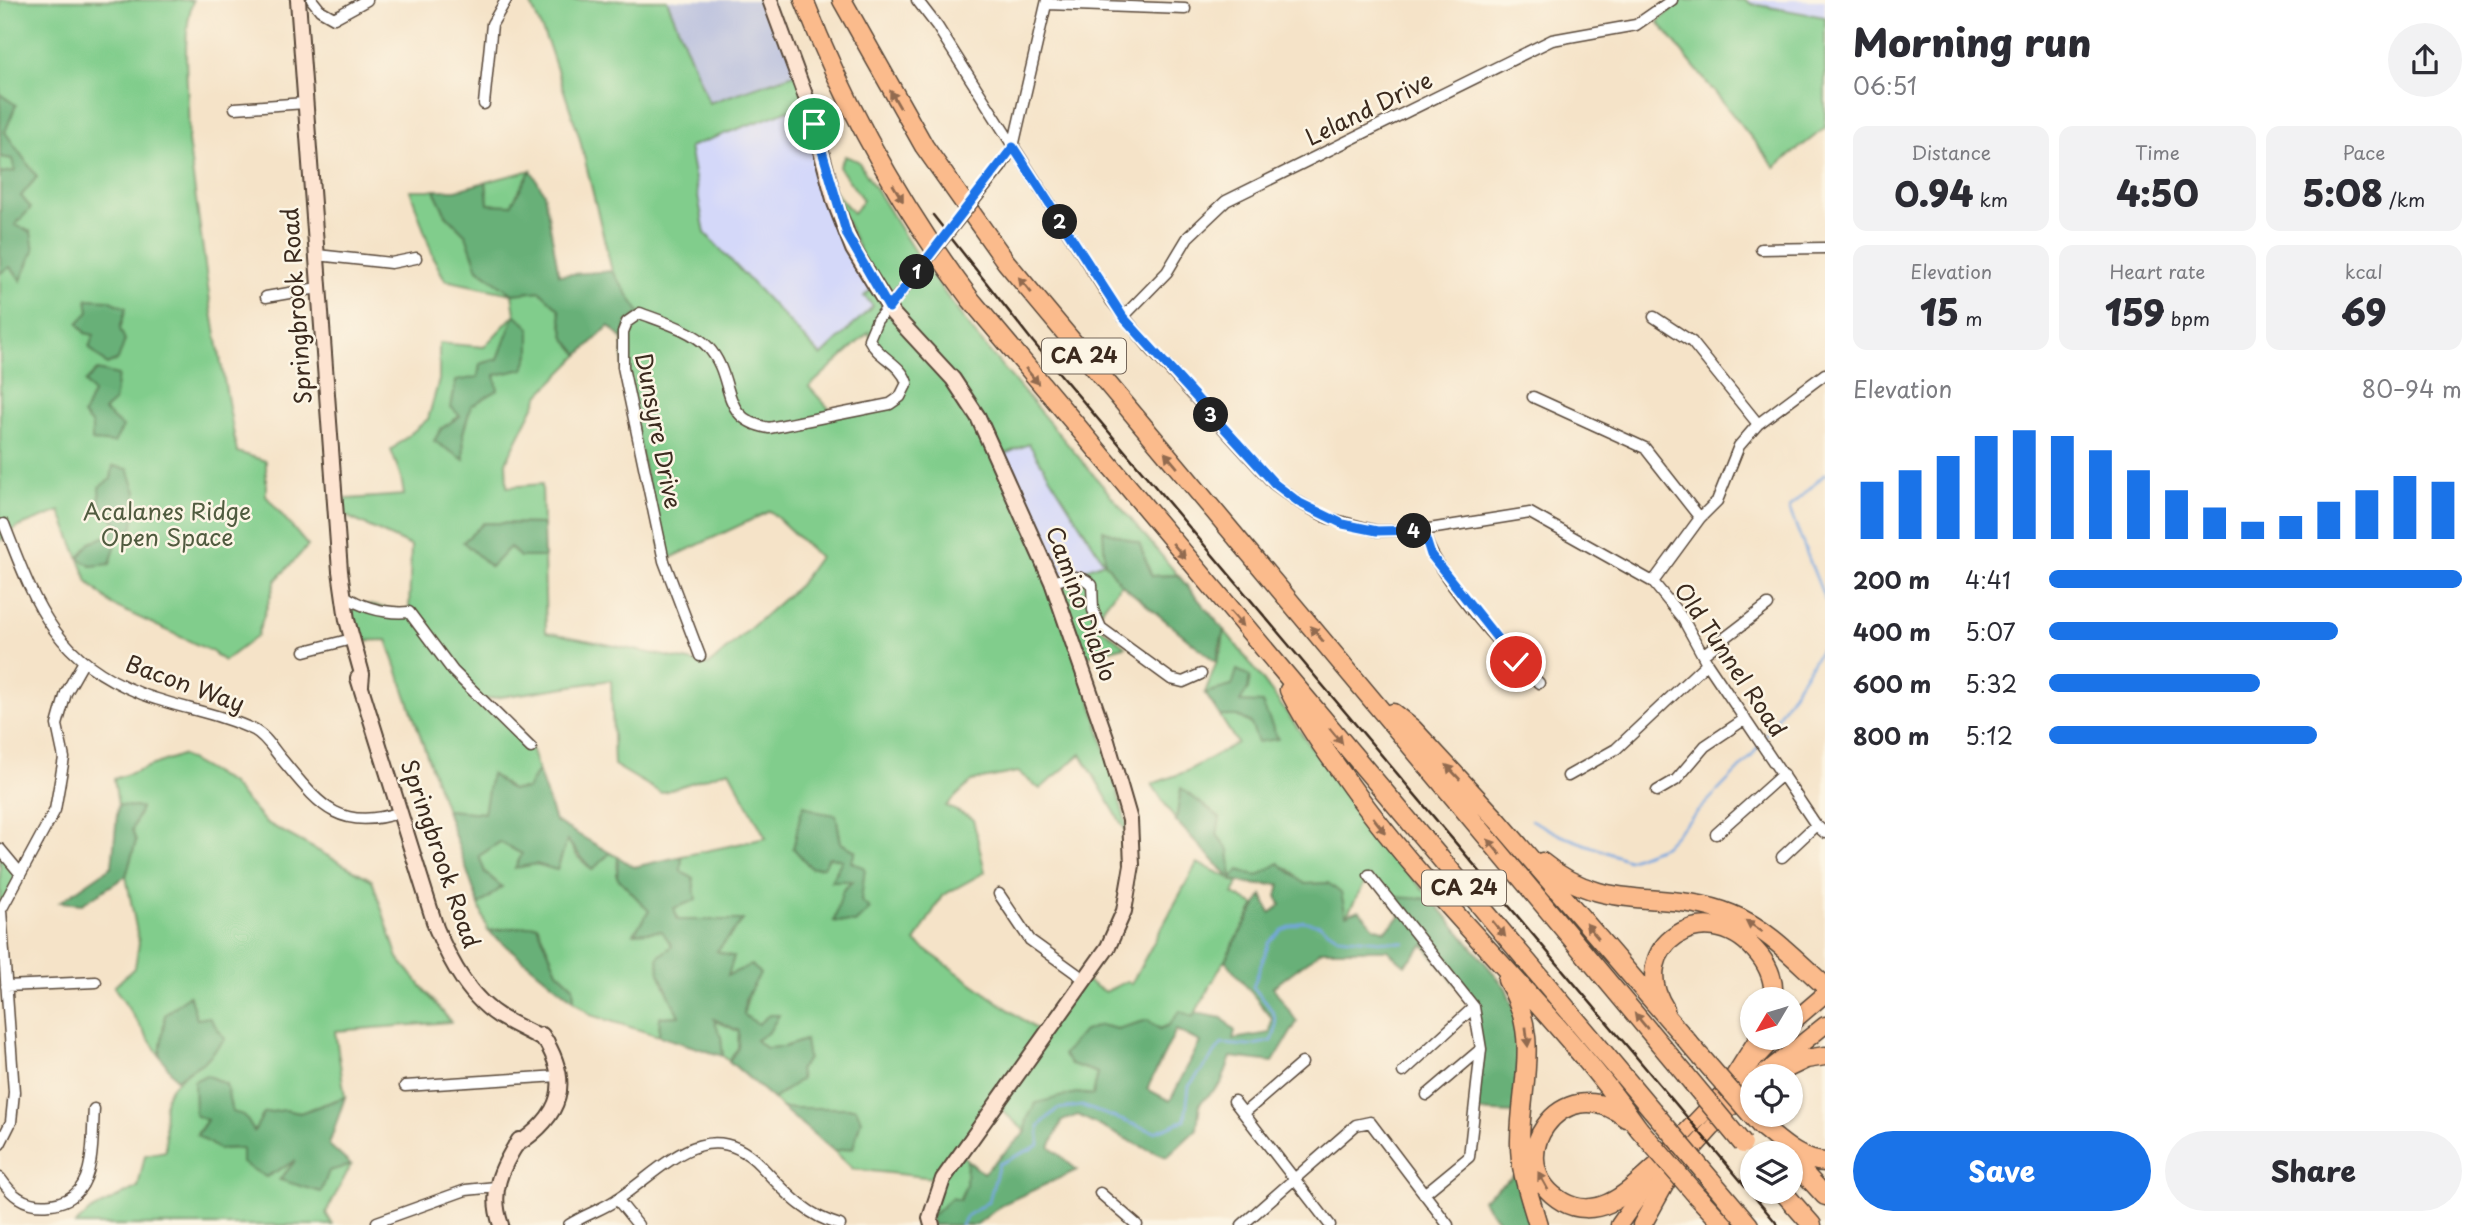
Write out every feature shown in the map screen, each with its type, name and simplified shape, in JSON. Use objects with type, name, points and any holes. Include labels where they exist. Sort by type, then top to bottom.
[{"type":"highway","name":"CA 24","points":[[804,0],[860,127],[933,248],[1015,356],[1749,1225]]},
{"type":"highway","name":"CA 24","points":[[842,0],[906,116],[985,233],[1741,1141]]},
{"type":"highway","points":[[1277,665],[1301,716],[1383,831],[1517,979],[1639,1129],[1724,1225]]},
{"type":"highway","points":[[1361,686],[1413,729],[1499,822],[1740,1102]]},
{"type":"highway","points":[[1499,822],[1550,868],[1583,887],[1622,898],[1695,905],[1730,913],[1755,926],[1825,986]]},
{"type":"highway","points":[[1701,1057],[1667,1012],[1655,990],[1654,977],[1659,956],[1674,937],[1695,926],[1707,924],[1729,929],[1762,957],[1769,970],[1771,987]]},
{"type":"highway","points":[[1475,934],[1508,982],[1526,1026],[1528,1075],[1520,1155],[1538,1225]]},
{"type":"highway","points":[[1791,956],[1825,969]]},
{"type":"highway","points":[[1796,1064],[1806,1059],[1825,1056]]},
{"type":"highway","points":[[1639,1129],[1608,1107],[1580,1103],[1567,1107],[1556,1113],[1539,1134],[1535,1162],[1539,1176],[1556,1198],[1583,1209],[1609,1203],[1664,1170]]},
{"type":"highway","points":[[1762,1127],[1775,1141]]},
{"type":"highway","points":[[1762,1127],[1807,1159],[1825,1162]]},
{"type":"highway","points":[[1642,1225],[1664,1170]]},
{"type":"highway","points":[[1803,1172],[1825,1196]]},
{"type":"highway","points":[[1697,1196],[1715,1225]]},
{"type":"highway","points":[[1794,1204],[1812,1225]]},
{"type":"main road","points":[[1803,1013],[1825,994]]},
{"type":"main road","points":[[1803,1042],[1825,1025]]},
{"type":"main road","points":[[1776,1064],[1793,1050]]},
{"type":"main road","points":[[1619,1225],[1664,1170],[1740,1090]]},
{"type":"main road","points":[[1634,1225],[1664,1170]]},
{"type":"street","name":"Springbrook Road","points":[[298,0],[344,641],[361,685],[436,928],[449,959],[474,991],[503,1018],[547,1042],[555,1055],[559,1078]]},
{"type":"street","points":[[312,0],[320,10],[334,18],[367,0]]},
{"type":"street","points":[[484,104],[492,24],[506,0]]},
{"type":"street","name":"Camino Diablo","points":[[770,0],[808,103],[839,216],[853,249],[889,308],[953,379],[978,417],[1052,582],[1107,741],[1130,820],[1132,865],[1125,911],[1108,947],[943,1179],[930,1218],[932,1225]]},
{"type":"street","name":"Old Tunnel Road","points":[[917,0],[937,26],[1123,317],[1287,495],[1314,511],[1352,526],[1392,532],[1423,530],[1530,513],[1653,582],[1816,825],[1825,833]]},
{"type":"street","name":"Leland Drive","points":[[1123,317],[1167,272],[1188,237],[1226,201],[1552,40],[1636,26],[1672,0]]},
{"type":"street","points":[[889,308],[1013,147],[1047,2],[1185,9]]},
{"type":"street","points":[[235,108],[305,103]]},
{"type":"street","points":[[1761,249],[1825,248]]},
{"type":"street","points":[[317,255],[391,263],[416,258]]},
{"type":"street","points":[[266,298],[318,288]]},
{"type":"street","name":"Dunsyre Drive","points":[[700,656],[664,561],[623,367],[623,332],[627,322],[640,313],[671,325],[705,344],[717,357],[738,416],[751,425],[769,428],[890,404],[900,397],[907,383],[904,374],[874,351],[869,339],[877,320],[889,308]]},
{"type":"street","points":[[1654,317],[1692,342],[1758,424]]},
{"type":"street","points":[[1653,582],[1700,518],[1717,501],[1739,446],[1758,424],[1825,374]]},
{"type":"street","points":[[1533,397],[1645,449],[1700,518]]},
{"type":"street","name":"Bacon Way","points":[[4,524],[34,600],[61,639],[83,663],[142,694],[254,730],[330,812],[358,820],[380,819],[401,812]]},
{"type":"street","points":[[1423,530],[1431,555],[1505,651],[1539,683]]},
{"type":"street","points":[[1052,582],[1077,576],[1086,579],[1092,585],[1093,610],[1101,628],[1171,678],[1183,682],[1201,674]]},
{"type":"street","name":"Springbrook Road","points":[[343,602],[362,674],[361,685]]},
{"type":"street","points":[[343,602],[378,610],[409,612],[453,671],[531,748]]},
{"type":"street","points":[[1568,776],[1616,748],[1706,658],[1768,605]]},
{"type":"street","points":[[305,651],[344,641]]},
{"type":"street","points":[[0,1144],[11,1122],[14,1092],[1,910],[55,810],[64,758],[57,725],[66,693],[83,663]]},
{"type":"street","points":[[1657,791],[1676,780],[1705,746],[1745,719]]},
{"type":"street","points":[[1716,834],[1783,775]]},
{"type":"street","points":[[1782,857],[1816,825]]},
{"type":"street","points":[[0,849],[20,873]]},
{"type":"street","points":[[1369,875],[1474,1007],[1480,1049],[1469,1157],[1424,1194]]},
{"type":"street","points":[[999,894],[1030,940],[1084,979]]},
{"type":"street","points":[[6,986],[96,982]]},
{"type":"street","points":[[1403,1072],[1474,1007]]},
{"type":"street","points":[[1803,1044],[1825,1033]]},
{"type":"street","points":[[1427,1095],[1480,1049]]},
{"type":"street","points":[[1244,1113],[1302,1063]]},
{"type":"street","points":[[405,1086],[559,1078],[559,1097],[555,1110],[539,1130],[515,1146],[505,1161],[496,1187],[501,1225]]},
{"type":"street","points":[[1234,1101],[1330,1225]]},
{"type":"street","points":[[0,1178],[19,1199],[40,1205],[59,1203],[79,1190],[89,1167],[94,1110]]},
{"type":"street","points":[[1242,1225],[1356,1125],[1370,1122],[1448,1225]]},
{"type":"street","points":[[569,1225],[617,1199],[685,1149],[717,1143],[737,1148],[758,1163],[783,1191],[817,1219],[839,1225]]},
{"type":"street","points":[[377,1222],[466,1190],[496,1187]]},
{"type":"street","points":[[1100,1193],[1137,1225]]},
{"type":"street","points":[[617,1199],[638,1225]]},
{"type":"shaded area","points":[[667,0],[770,0],[797,73],[709,103]]},
{"type":"shaded area","points":[[1745,0],[1825,0],[1825,17],[1752,4]]},
{"type":"shaded area","points":[[808,103],[835,203],[870,277],[873,306],[821,356],[704,233],[689,147]]},
{"type":"shaded area","points":[[1030,444],[1105,562],[1052,582],[996,457]]},
{"type":"green space","name":"Acalanes Ridge Open Space","points":[[0,0],[193,0],[186,52],[188,141],[210,301],[237,452],[266,461],[266,496],[308,546],[276,580],[257,636],[224,661],[211,651],[112,605],[88,582],[60,511],[16,528],[0,541],[0,273],[10,267],[21,280],[15,225],[3,174],[0,173]]},
{"type":"green space","points":[[529,0],[667,0],[709,103],[797,73],[808,103],[689,147],[705,233],[821,356],[873,306],[864,296],[876,286],[831,188],[853,213],[863,200],[839,167],[845,156],[858,161],[916,254],[973,332],[1178,575],[1152,576],[1105,562],[1121,584],[1097,616],[1101,628],[1125,646],[1079,658],[1131,840],[1081,754],[1040,789],[1018,772],[972,781],[946,806],[973,819],[985,872],[942,896],[915,942],[1044,1035],[1084,979],[1105,992],[1127,981],[1131,984],[1197,863],[1232,879],[1229,850],[1217,835],[1219,818],[1181,789],[1176,821],[1152,784],[1185,772],[1237,743],[1220,716],[1237,716],[1277,738],[1240,702],[1232,686],[1205,693],[1222,648],[1224,630],[1376,835],[1432,899],[1387,897],[1369,876],[1346,916],[1328,883],[1305,884],[1289,869],[1233,881],[1238,883],[1233,894],[1255,905],[1193,1017],[1160,1029],[1148,1020],[1117,1029],[1100,1025],[1071,1064],[1098,1073],[1093,1095],[1073,1094],[1057,1098],[1027,1119],[1026,1132],[996,1105],[961,1154],[967,1160],[966,1185],[959,1200],[930,1218],[943,1179],[853,1169],[834,1151],[853,1148],[807,1109],[782,1108],[773,1099],[793,1081],[805,1040],[784,1047],[765,1048],[756,1040],[758,1024],[743,1015],[750,990],[728,975],[717,951],[742,920],[678,920],[674,908],[682,856],[766,838],[729,770],[661,793],[614,765],[611,680],[481,700],[531,748],[538,770],[528,789],[512,790],[491,774],[485,813],[446,810],[387,640],[354,641],[351,602],[409,612],[411,546],[335,511],[334,500],[404,495],[401,477],[391,450],[428,419],[439,380],[439,343],[484,347],[515,314],[512,294],[445,280],[434,259],[410,190],[434,190],[446,215],[466,235],[478,269],[513,294],[540,291],[559,309],[565,338],[579,355],[540,394],[506,462],[507,487],[542,484],[543,524],[484,523],[520,557],[544,557],[546,632],[709,665],[799,585],[819,557],[770,511],[664,561],[623,367],[623,332],[639,313],[612,271],[579,136],[549,46]],"holes":[[[515,315],[530,351],[524,369],[495,375],[497,390],[471,406],[463,433],[464,459],[441,429],[460,416],[478,377],[480,364],[498,359]],[[869,332],[874,351],[907,383],[890,404],[835,415],[809,387]],[[1029,444],[1104,562],[1052,582],[997,457]],[[836,815],[841,843],[850,862],[865,868],[856,922],[834,921],[853,881],[843,860],[793,848],[798,832]]]},
{"type":"green space","points":[[1680,0],[1745,0],[1752,4],[1825,17],[1825,128],[1775,167],[1658,22]]},
{"type":"green space","points":[[0,94],[16,105],[5,132],[37,177],[21,196],[31,208],[15,225],[31,232],[34,250],[21,280],[10,267],[0,273],[0,173],[15,171],[12,159],[0,157]]},
{"type":"green space","points":[[531,170],[511,206],[488,204],[486,182]]},
{"type":"green space","points":[[531,170],[544,193],[559,275],[612,271],[640,313],[627,322],[623,339],[609,326],[579,355],[565,338],[559,309],[540,291],[513,294],[478,269],[466,235],[446,215],[434,190],[456,190],[486,182],[488,204],[511,205]]},
{"type":"green space","points":[[87,299],[109,300],[126,308],[120,329],[125,340],[118,360],[107,365],[89,347],[94,335],[85,333],[78,323],[89,312]]},
{"type":"green space","points":[[515,314],[530,328],[530,351],[524,369],[495,375],[498,390],[471,406],[463,433],[464,460],[434,441],[441,429],[460,416],[451,407],[456,381],[478,377],[480,364],[498,359]]},
{"type":"green space","points":[[97,370],[118,375],[114,402],[104,411],[123,427],[114,443],[92,441],[92,425],[83,415],[93,393],[85,382]]},
{"type":"green space","points":[[113,466],[128,469],[136,492],[133,527],[117,541],[110,564],[91,566],[79,558],[90,543],[111,534],[116,522],[100,502],[99,487],[111,479]]},
{"type":"green space","points":[[484,523],[543,524],[544,557],[520,557],[510,547],[491,567],[463,542]]},
{"type":"green space","points":[[1103,530],[1139,543],[1152,576],[1178,575],[1224,630],[1216,662],[1121,584],[1105,562]]},
{"type":"green space","points":[[1237,670],[1250,676],[1248,689],[1240,702],[1262,703],[1278,739],[1258,742],[1250,722],[1237,716],[1220,716],[1205,693],[1232,686]]},
{"type":"green space","points":[[181,755],[230,783],[265,822],[372,880],[398,958],[451,1022],[335,1031],[345,1097],[300,1113],[285,1110],[254,1131],[207,1120],[197,1134],[218,1149],[242,1148],[297,1159],[280,1179],[351,1165],[326,1213],[333,1225],[75,1225],[90,1211],[138,1187],[145,1155],[166,1151],[165,1107],[170,1089],[205,1061],[190,996],[165,1015],[160,1056],[114,987],[135,967],[139,943],[126,876],[136,841],[132,830],[141,808],[118,805],[114,779]]},
{"type":"green space","points":[[538,770],[555,821],[610,853],[592,870],[567,840],[557,870],[536,864],[515,868],[522,854],[500,842],[479,856],[485,873],[502,887],[479,905],[446,810],[484,813],[491,774],[511,790],[527,789]]},
{"type":"green space","points":[[1181,788],[1220,818],[1217,835],[1229,850],[1232,879],[1239,870],[1257,876],[1279,863],[1305,884],[1328,883],[1341,893],[1346,915],[1359,910],[1374,927],[1385,931],[1401,916],[1387,897],[1432,899],[1506,988],[1521,1028],[1514,1113],[1474,1111],[1481,1049],[1474,1007],[1424,945],[1405,965],[1387,950],[1322,950],[1273,987],[1297,1022],[1273,1062],[1231,1057],[1221,1084],[1200,1103],[1197,1129],[1167,1157],[1078,1115],[1062,1121],[1050,1147],[1077,1170],[1003,1204],[976,1225],[932,1225],[930,1218],[951,1198],[960,1200],[966,1185],[967,1160],[983,1173],[1026,1132],[1027,1119],[1036,1103],[1076,1093],[1093,1095],[1098,1073],[1071,1064],[1063,1055],[1082,1032],[1100,1025],[1117,1029],[1148,1020],[1160,1029],[1169,1025],[1180,1011],[1193,1017],[1196,1013],[1222,1018],[1235,1031],[1233,1039],[1270,1033],[1272,1018],[1225,960],[1262,895],[1270,913],[1281,905],[1277,896],[1280,884],[1258,885],[1232,880],[1176,821]],"holes":[[[1176,1030],[1200,1042],[1170,1101],[1147,1089]]]},
{"type":"green space","points":[[118,805],[141,808],[132,830],[136,841],[126,876],[82,904],[60,902],[112,866]]},
{"type":"green space","points":[[804,805],[818,812],[836,815],[841,843],[856,851],[851,862],[865,868],[861,901],[870,909],[855,923],[834,921],[843,890],[853,881],[831,881],[842,860],[829,857],[824,867],[811,868],[793,848]]},
{"type":"green space","points":[[567,839],[578,857],[592,870],[610,853],[618,857],[617,877],[650,911],[673,947],[659,973],[679,1016],[660,1017],[659,1036],[591,1015],[574,1001],[573,986],[557,971],[537,925],[488,931],[479,905],[502,887],[485,872],[479,856],[500,842],[522,854],[516,868],[536,864],[557,870]]},
{"type":"green space","points":[[0,849],[20,873],[0,910]]},
{"type":"green space","points":[[682,856],[681,872],[693,878],[696,900],[674,908],[678,920],[743,920],[717,951],[734,957],[728,975],[752,965],[760,974],[745,1000],[744,1015],[758,1024],[769,1015],[779,1015],[769,1032],[756,1040],[765,1048],[784,1047],[805,1040],[808,1059],[799,1070],[801,1079],[773,1099],[729,1061],[738,1048],[739,1031],[714,1019],[721,1037],[723,1056],[659,1036],[660,1017],[679,1016],[659,973],[658,957],[672,946],[662,931],[634,933],[649,911],[617,877],[618,857],[634,867]]},
{"type":"green space","points":[[537,925],[557,971],[573,986],[574,1001],[488,931]]},
{"type":"green space","points":[[189,995],[197,1019],[209,1017],[225,1039],[205,1061],[176,1079],[160,1056],[165,1015]]},
{"type":"green space","points":[[713,1019],[739,1032],[738,1048],[729,1061],[723,1056],[721,1037]]},
{"type":"green space","points":[[206,1075],[226,1084],[232,1112],[244,1115],[254,1131],[264,1113],[285,1110],[300,1113],[345,1097],[329,1145],[351,1165],[329,1171],[321,1192],[280,1180],[295,1161],[266,1177],[242,1163],[242,1148],[218,1149],[197,1135],[207,1120],[195,1115],[194,1081]]},
{"type":"green space","points":[[782,1108],[856,1108],[861,1120],[853,1148],[834,1151]]},
{"type":"green space","points":[[1516,1174],[1530,1225],[1502,1225],[1482,1200]]},
{"type":"waterway","points":[[1825,474],[1789,508],[1825,600]]},
{"type":"waterway","points":[[1763,739],[1825,643]]},
{"type":"waterway","points":[[1531,820],[1560,835],[1628,860],[1664,846],[1751,757],[1760,744]]},
{"type":"waterway","points":[[961,1225],[967,1216],[989,1201],[999,1164],[1039,1145],[1039,1126],[1057,1109],[1082,1106],[1155,1132],[1185,1120],[1189,1086],[1222,1044],[1249,1046],[1272,1041],[1276,1025],[1273,1012],[1253,987],[1269,943],[1282,930],[1303,921],[1320,925],[1338,937],[1404,943]]},
{"type":"railway","points":[[933,215],[1033,342],[1778,1225]]},
{"type":"route","points":[[814,124],[835,203],[847,235],[889,308],[1009,156],[1013,147],[1123,317],[1264,473],[1287,495],[1343,524],[1377,531],[1423,530],[1431,555],[1516,662]]}]
